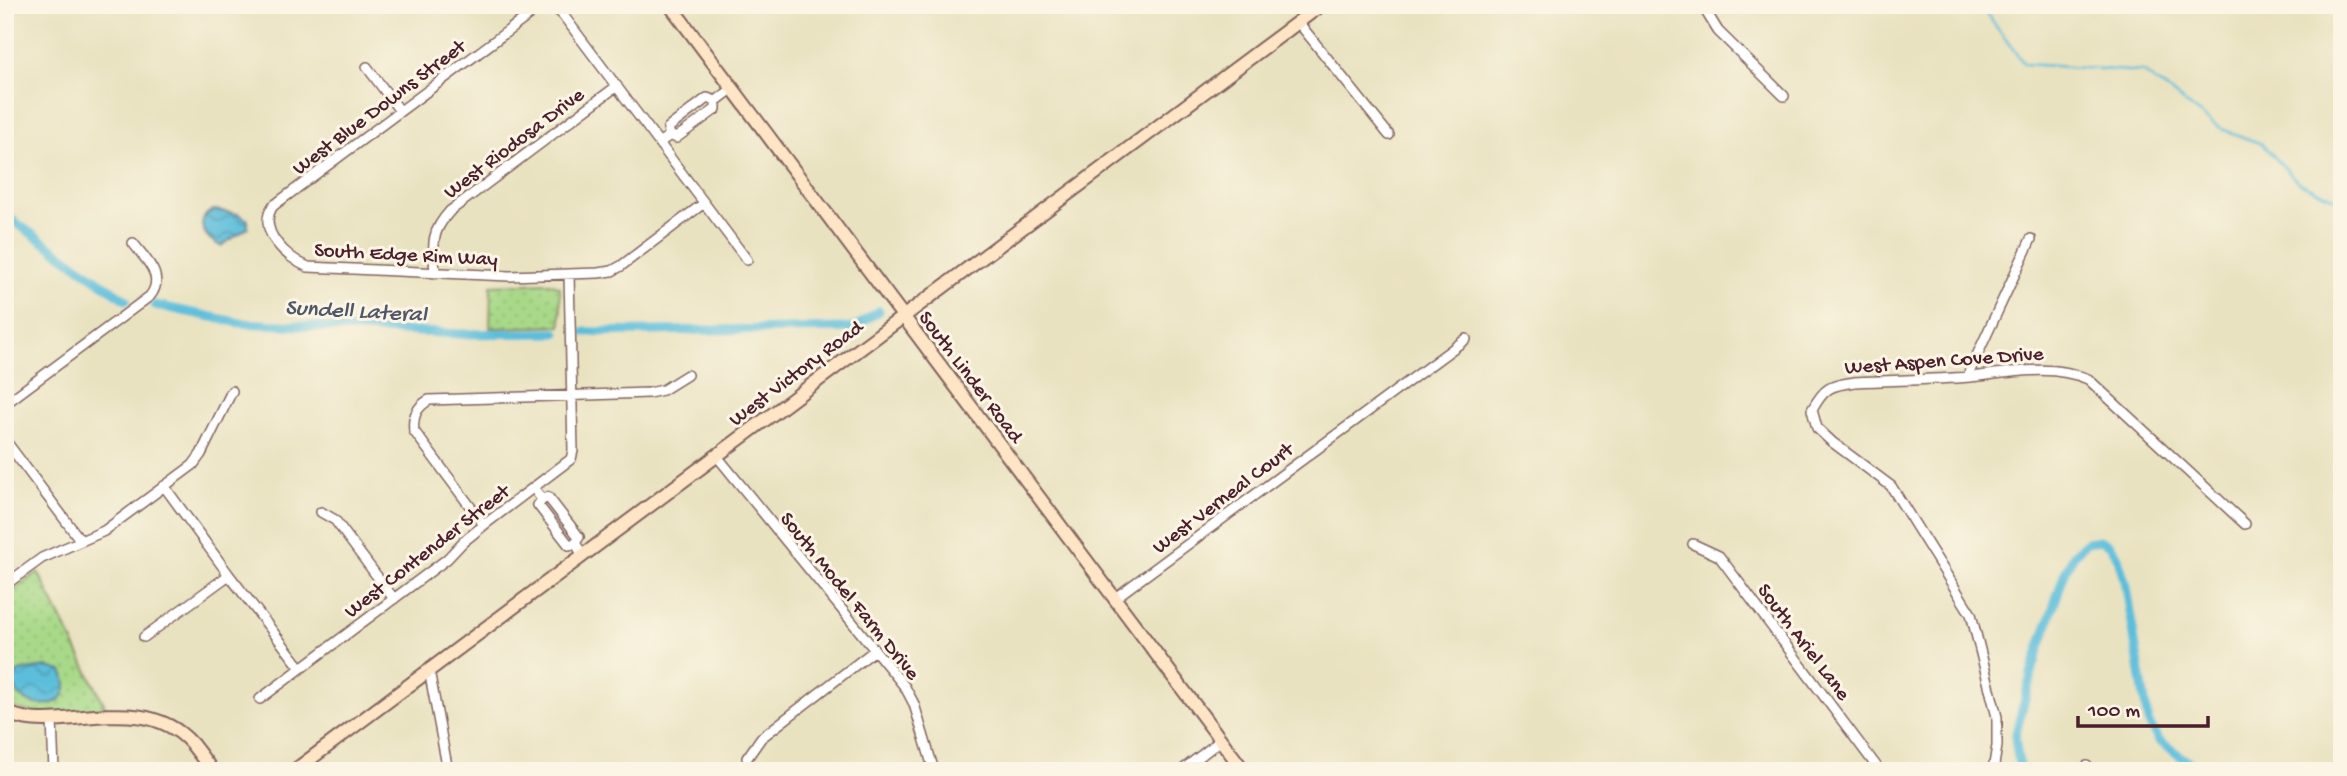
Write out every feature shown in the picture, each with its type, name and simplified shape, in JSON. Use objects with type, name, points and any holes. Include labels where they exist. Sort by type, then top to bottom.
[{"type":"main road","name":"South Linder Road","points":[[670,5],[1244,771]]},
{"type":"main road","name":"West Victory Road","points":[[294,771],[1321,5]]},
{"type":"main road","points":[[5,712],[23,719],[52,720],[128,714],[153,719],[179,732],[212,771]]},
{"type":"street","name":"West Blue Downs Street","points":[[267,218],[274,206],[400,111],[536,10],[542,6],[551,6]]},
{"type":"street","points":[[551,6],[563,15],[747,260]]},
{"type":"street","points":[[1703,8],[1718,31],[1784,96]]},
{"type":"street","points":[[1298,22],[1389,135]]},
{"type":"street","points":[[367,67],[400,111]]},
{"type":"street","name":"West Riodosa Drive","points":[[435,273],[433,245],[438,225],[450,211],[617,86]]},
{"type":"street","points":[[659,143],[670,135],[676,138],[716,109],[716,101],[732,89]]},
{"type":"street","name":"South Edge Rim Way","points":[[267,218],[268,229],[287,255],[308,267],[509,276],[612,271],[704,204]]},
{"type":"street","points":[[1967,377],[2031,239]]},
{"type":"street","points":[[5,404],[150,296],[158,284],[153,270],[133,243]]},
{"type":"street","points":[[569,274],[572,396]]},
{"type":"street","name":"West Verneal Court","points":[[1115,598],[1465,339]]},
{"type":"street","name":"West Aspen Cove Drive","points":[[1993,771],[1997,746],[1997,717],[1971,614],[1891,486],[1817,428],[1812,410],[1821,393],[1836,384],[2053,369],[2074,372],[2088,379],[2245,524]]},
{"type":"street","points":[[484,525],[414,431],[416,410],[429,400],[649,393],[663,390],[687,375]]},
{"type":"street","points":[[5,585],[42,558],[104,531],[197,460],[232,391]]},
{"type":"street","name":"West Contender Street","points":[[260,699],[447,559],[484,525],[571,459],[572,396]]},
{"type":"street","points":[[5,440],[81,541]]},
{"type":"street","name":"South Model Farm Drive","points":[[716,455],[905,687],[914,704],[934,771]]},
{"type":"street","points":[[164,486],[301,668]]},
{"type":"street","points":[[534,488],[542,499],[548,497],[579,537],[575,543],[583,555]]},
{"type":"street","points":[[321,512],[335,520],[394,599]]},
{"type":"street","name":"South Ariel Lane","points":[[1693,544],[1719,556],[1880,771]]},
{"type":"street","points":[[144,637],[229,575]]},
{"type":"street","points":[[747,758],[761,738],[875,650]]},
{"type":"street","points":[[429,670],[448,771]]},
{"type":"street","points":[[52,720],[54,771]]},
{"type":"street","points":[[1181,771],[1221,740]]},
{"type":"green space","points":[[550,283],[560,287],[561,326],[490,328],[491,285]]},
{"type":"green space","points":[[38,572],[106,708],[42,714],[17,709],[5,703],[5,596]]},
{"type":"water","points":[[214,210],[238,214],[248,220],[248,228],[221,246],[215,243],[206,234],[202,224],[207,214]]},
{"type":"water","points":[[47,667],[62,671],[66,686],[63,696],[44,705],[32,703],[22,697],[15,688],[14,675],[19,671]]},
{"type":"waterway","points":[[1980,5],[2024,64],[2143,72],[2219,128],[2262,144],[2299,183],[2342,201]]},
{"type":"waterway","name":"Sundell Lateral","points":[[5,215],[126,300]]},
{"type":"waterway","name":"Sundell Lateral","points":[[155,305],[240,323],[462,334],[556,333]]},
{"type":"waterway","name":"Sundell Lateral","points":[[585,332],[854,328],[879,311]]},
{"type":"waterway","points":[[2020,771],[2015,737],[2032,671],[2065,572],[2075,553],[2087,542],[2100,540],[2110,545],[2117,555],[2125,581],[2148,721],[2158,740],[2201,771]]}]
